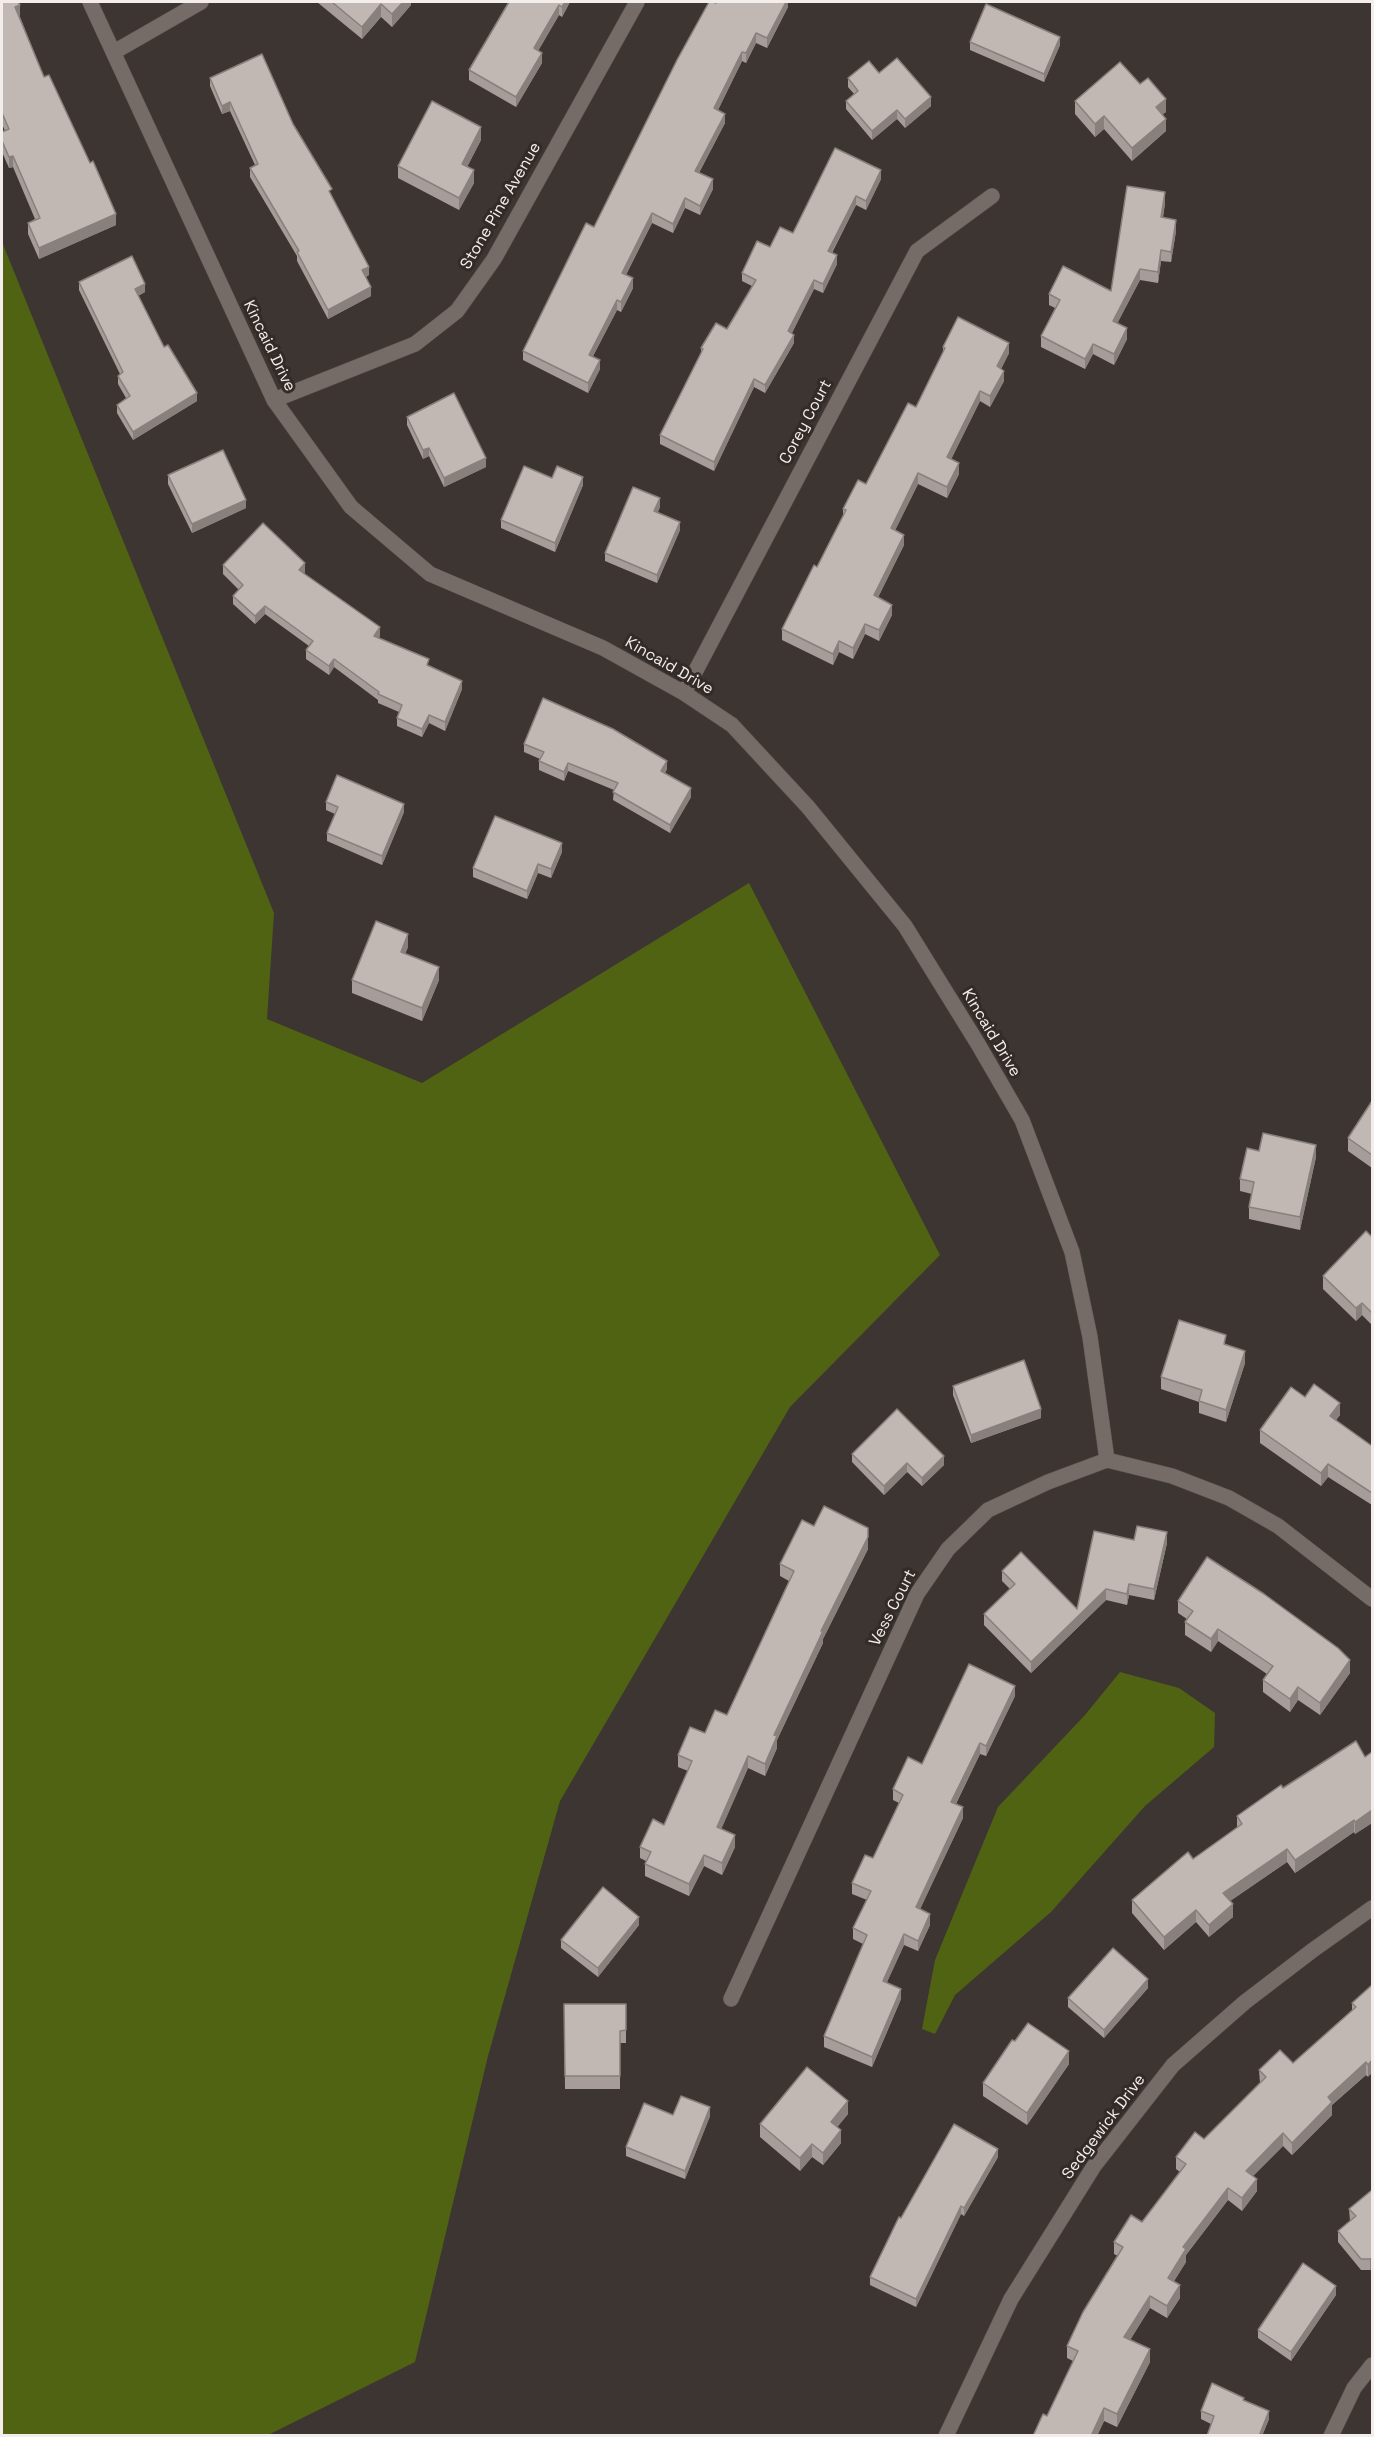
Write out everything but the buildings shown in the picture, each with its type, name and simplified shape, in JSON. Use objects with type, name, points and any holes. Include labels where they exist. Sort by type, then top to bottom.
[{"type":"street","name":"Kincaid Drive","points":[[90,2],[274,400],[351,507],[430,574],[603,648],[684,693],[732,725],[808,807],[905,926],[1022,1120],[1072,1251],[1090,1337],[1107,1460]]},
{"type":"street","points":[[114,52],[201,2]]},
{"type":"street","name":"Stone Pine Avenue","points":[[274,400],[415,344],[457,311],[494,259],[637,2]]},
{"type":"street","name":"Corey Court","points":[[684,693],[917,251],[992,196]]},
{"type":"street","points":[[1107,1460],[1172,1476],[1229,1498],[1278,1526],[1372,1599]]},
{"type":"street","name":"Vess Court","points":[[731,1999],[916,1594],[948,1549],[988,1510],[1048,1482],[1107,1460]]},
{"type":"street","name":"Sedgewick Drive","points":[[946,2436],[1011,2299],[1094,2166],[1173,2065],[1245,2002],[1372,1908]]},
{"type":"street","points":[[1331,2436],[1354,2388],[1372,2365]]},
{"type":"green space","points":[[2,242],[274,913],[267,1019],[422,1083],[749,883],[940,1255],[790,1407],[560,1801],[488,2056],[415,2362],[268,2435],[2,2435]]},
{"type":"green space","points":[[1120,1672],[1179,1688],[1215,1713],[1214,1747],[1145,1806],[1051,1912],[955,1995],[935,2034],[922,2029],[935,1960],[998,1807],[1085,1715]]}]
